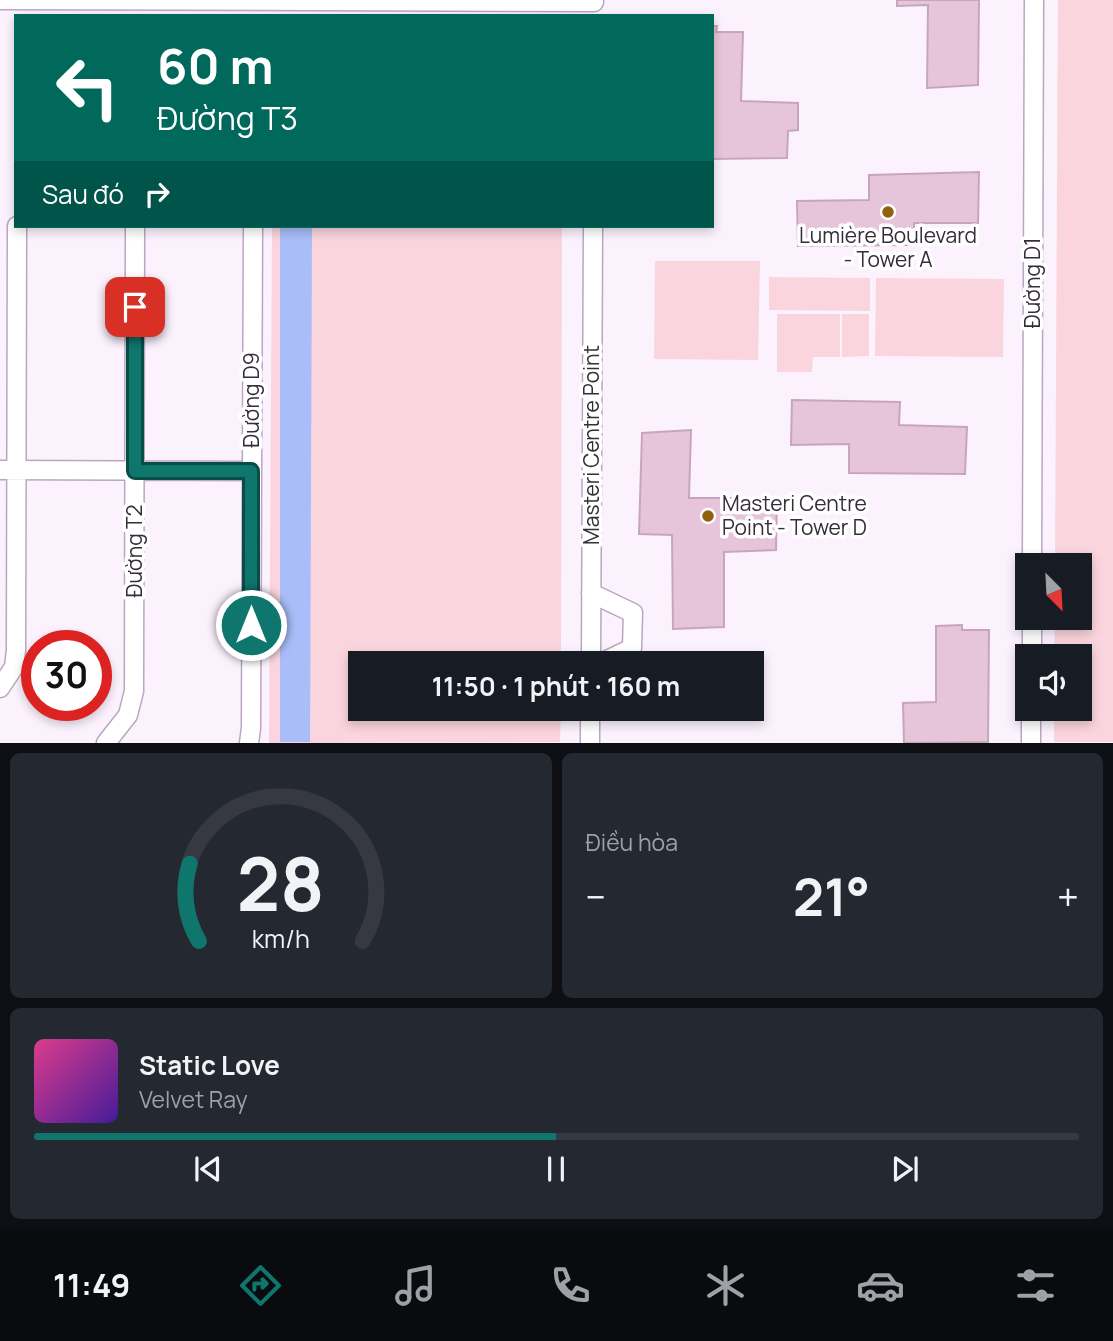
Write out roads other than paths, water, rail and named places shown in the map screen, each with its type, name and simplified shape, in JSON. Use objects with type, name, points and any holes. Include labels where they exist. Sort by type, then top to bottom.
[{"type":"street","points":[[0,0],[136,1],[254,8],[594,6]]},
{"type":"street","name":"Đường D1","points":[[1032,553],[1034,0]]},
{"type":"street","points":[[0,688],[10,674],[16,658],[8,470],[17,228]]},
{"type":"street","name":"Đường T2","points":[[106,743],[128,715],[134,691],[135,228]]},
{"type":"street","name":"Đường D9","points":[[249,743],[253,228]]},
{"type":"street","name":"Masteri Centre Point","points":[[590,651],[593,228]]},
{"type":"street","points":[[8,470],[251,471]]},
{"type":"street","points":[[591,593],[633,613],[632,648],[626,651]]},
{"type":"street","points":[[590,721],[590,743]]},
{"type":"street","points":[[1031,721],[1031,743]]},
{"type":"water","points":[[280,228],[312,228],[310,742],[280,742]]},
{"type":"place","name":"Lumière Boulevard - Tower A","points":[[888,212]]},
{"type":"place","name":"Masteri Centre Point - Tower D","points":[[708,516]]}]
